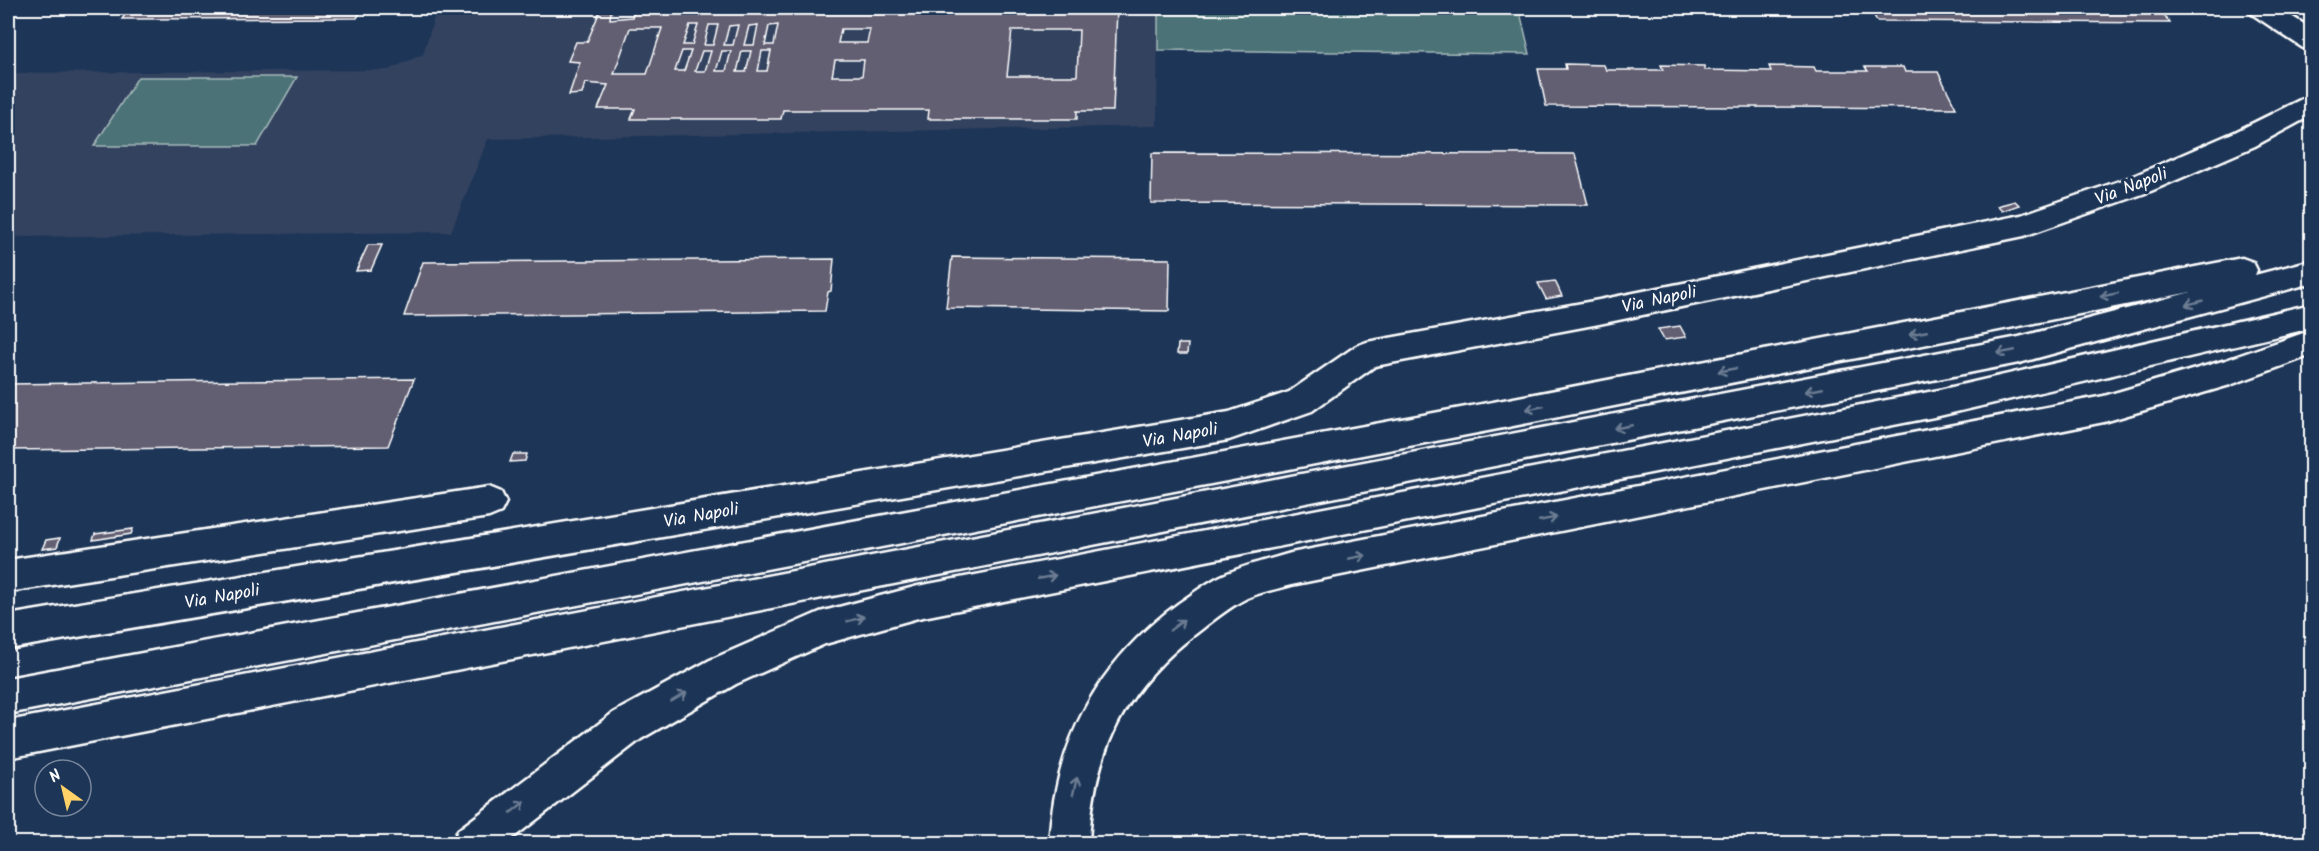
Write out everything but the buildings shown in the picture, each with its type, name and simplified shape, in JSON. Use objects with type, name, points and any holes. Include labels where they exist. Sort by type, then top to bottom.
[{"type":"main road","points":[[2261,8],[2312,42]]},
{"type":"main road","name":"Via Napoli","points":[[8,632],[1229,426],[1300,402],[1367,355],[1611,309],[2024,225],[2141,184],[2245,139],[2312,103]]},
{"type":"main road","points":[[8,696],[1445,425],[2312,258]]},
{"type":"main road","points":[[8,740],[2019,350],[2312,271]]},
{"type":"main road","points":[[472,843],[627,726],[723,672],[820,629],[918,602],[1939,403],[2312,316]]},
{"type":"main road","points":[[1069,843],[1068,814],[1086,743],[1122,678],[1173,626],[1233,587],[1291,570],[2104,409],[2230,372],[2312,342]]},
{"type":"main road","points":[[8,576],[489,502]]},
{"type":"shaded area","points":[[437,8],[1158,8],[1157,126],[488,139],[451,232],[8,237],[8,73],[388,70],[423,54]]},
{"type":"green space","points":[[1158,8],[1519,8],[1530,54],[1158,50]]},
{"type":"green space","points":[[138,77],[297,77],[257,146],[94,146]]}]
